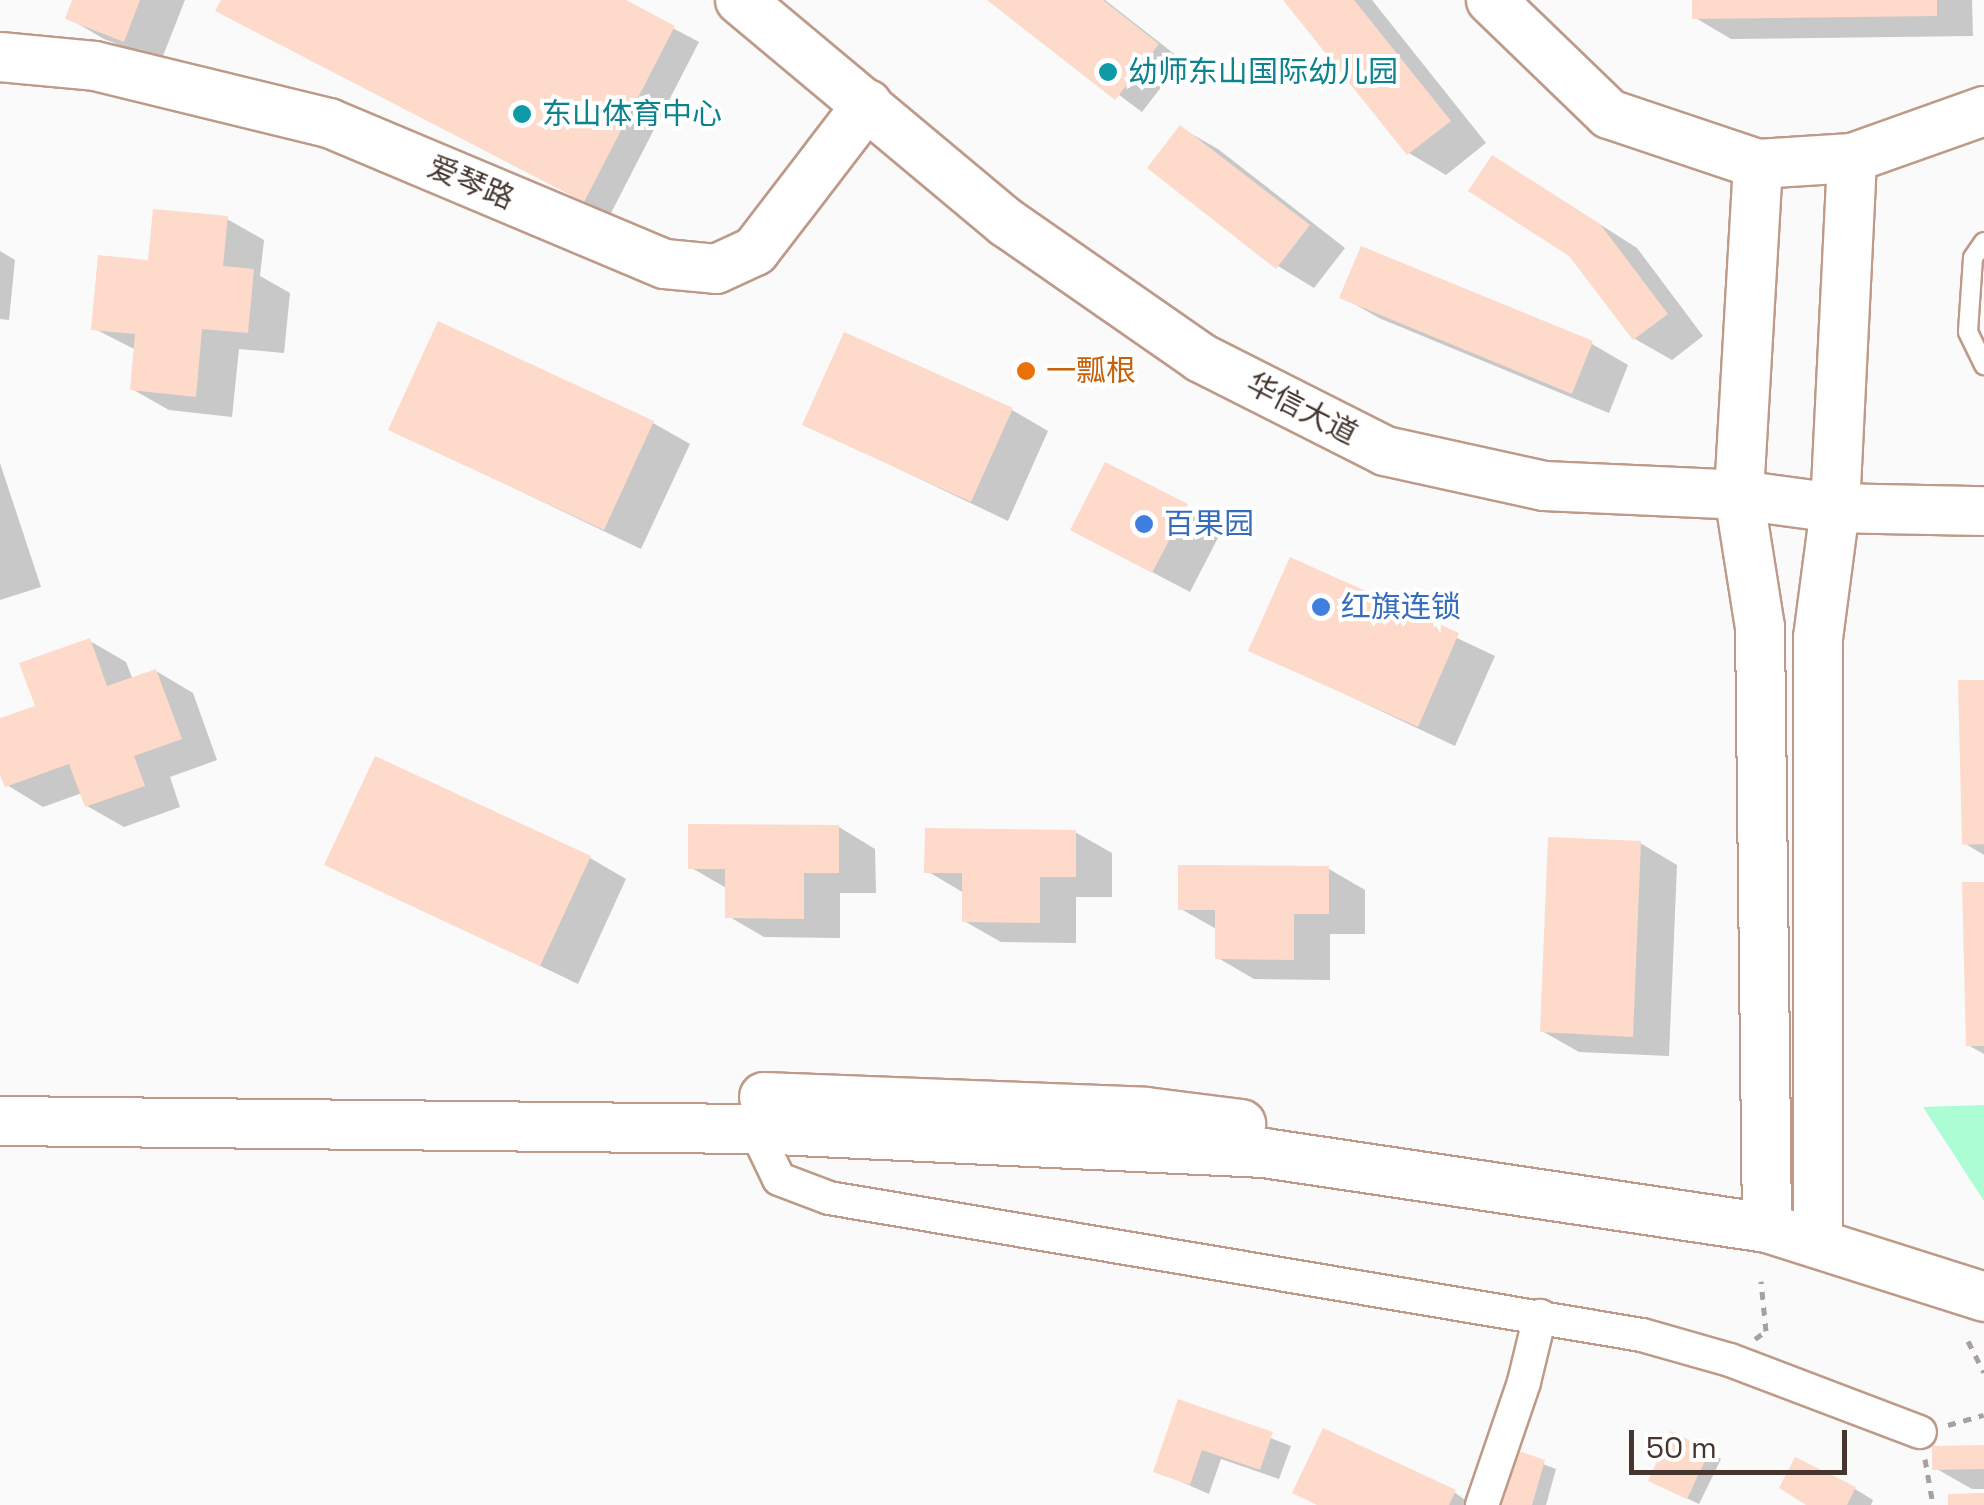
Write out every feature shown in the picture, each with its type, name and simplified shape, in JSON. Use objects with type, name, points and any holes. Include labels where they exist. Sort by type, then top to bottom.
[{"type":"street","name":"华信大道","points":[[740,0],[1006,223],[1202,358],[1385,451],[1544,486],[1739,495],[1835,508],[1984,512]]},
{"type":"street","points":[[1491,0],[1609,114],[1758,164],[1852,158],[1984,111]]},
{"type":"street","name":"爱琴路","points":[[0,58],[95,66],[329,123],[665,264],[716,269],[755,251],[868,104]]},
{"type":"street","points":[[1818,1224],[1818,638],[1835,508],[1852,158]]},
{"type":"street","points":[[1758,164],[1739,495],[1760,626],[1767,1214]]},
{"type":"street","points":[[0,1092],[761,1096],[1146,1112],[1494,1156],[1818,1224],[1984,1264]]},
{"type":"street","points":[[0,1121],[755,1129],[1264,1153],[1767,1214]]},
{"type":"street","points":[[755,1129],[779,1179],[828,1198],[1642,1334],[1730,1360],[1920,1432]]},
{"type":"street","points":[[1818,1224],[1984,1297]]},
{"type":"street","points":[[1482,1505],[1524,1382],[1540,1316]]},
{"type":"lane","points":[[1984,242],[1974,258],[1968,332],[1984,365]]},
{"type":"path","points":[[1730,1360],[1766,1330],[1761,1282]]},
{"type":"path","points":[[1968,1341],[1984,1372]]},
{"type":"green space","points":[[1984,1105],[1984,1201],[1923,1107]]},
{"type":"building","points":[[72,0],[140,0],[124,42],[65,19]]},
{"type":"building","name":"东山体育中心","points":[[221,0],[626,0],[675,26],[584,202],[215,11]]},
{"type":"building","name":"幼师东山国际幼儿园","points":[[987,0],[1103,0],[1159,44],[1115,100]]},
{"type":"building","points":[[1283,0],[1354,0],[1451,121],[1407,155]]},
{"type":"building","points":[[1692,0],[1937,0],[1937,16],[1692,19]]},
{"type":"building","points":[[1180,125],[1310,225],[1276,269],[1147,168]]},
{"type":"building","points":[[1492,155],[1600,224],[1668,314],[1633,340],[1569,256],[1468,191]]},
{"type":"building","points":[[153,209],[228,216],[223,266],[254,269],[248,333],[202,329],[196,397],[130,390],[135,334],[91,330],[98,255],[148,260]]},
{"type":"building","points":[[1361,246],[1593,341],[1572,394],[1339,298]]},
{"type":"building","points":[[438,321],[654,421],[604,530],[388,430]]},
{"type":"building","points":[[844,332],[1013,408],[971,502],[802,425]]},
{"type":"building","points":[[1105,462],[1188,504],[1152,573],[1070,530]]},
{"type":"building","points":[[1290,557],[1459,633],[1418,727],[1248,651]]},
{"type":"building","points":[[90,638],[107,686],[156,669],[182,739],[134,756],[145,786],[85,807],[69,764],[5,787],[0,775],[0,718],[35,706],[19,663]]},
{"type":"building","points":[[1958,680],[1984,680],[1984,844],[1962,845]]},
{"type":"building","points":[[375,756],[591,856],[540,966],[324,865]]},
{"type":"building","points":[[688,824],[839,825],[839,873],[804,873],[804,919],[725,918],[725,869],[688,869]]},
{"type":"building","points":[[925,828],[1076,830],[1076,877],[1040,877],[1040,923],[962,922],[962,873],[924,873]]},
{"type":"building","points":[[1548,837],[1641,841],[1633,1037],[1540,1032]]},
{"type":"building","points":[[1178,865],[1329,866],[1329,914],[1294,914],[1294,960],[1215,959],[1215,910],[1178,910]]},
{"type":"building","points":[[1962,882],[1984,882],[1984,1046],[1966,1046]]},
{"type":"building","points":[[1178,1399],[1273,1432],[1260,1470],[1202,1450],[1190,1485],[1153,1472]]},
{"type":"building","points":[[1323,1428],[1456,1490],[1449,1505],[1317,1505],[1292,1493]]},
{"type":"building","points":[[1671,1431],[1710,1450],[1687,1499],[1648,1481]]},
{"type":"building","points":[[1984,1445],[1984,1469],[1932,1470],[1932,1446]]},
{"type":"building","points":[[1507,1447],[1545,1460],[1532,1505],[1489,1505]]},
{"type":"building","points":[[1795,1457],[1856,1487],[1847,1505],[1806,1505],[1779,1488]]},
{"type":"building","points":[[1984,1493],[1984,1505],[1948,1505],[1948,1494]]},
{"type":"place","name":"幼师东山国际幼儿园","points":[[1108,72]]},
{"type":"place","name":"东山体育中心","points":[[522,114]]},
{"type":"place","name":"一瓢根","points":[[1026,371]]},
{"type":"place","name":"百果园","points":[[1144,524]]},
{"type":"place","name":"红旗连锁","points":[[1321,607]]}]
